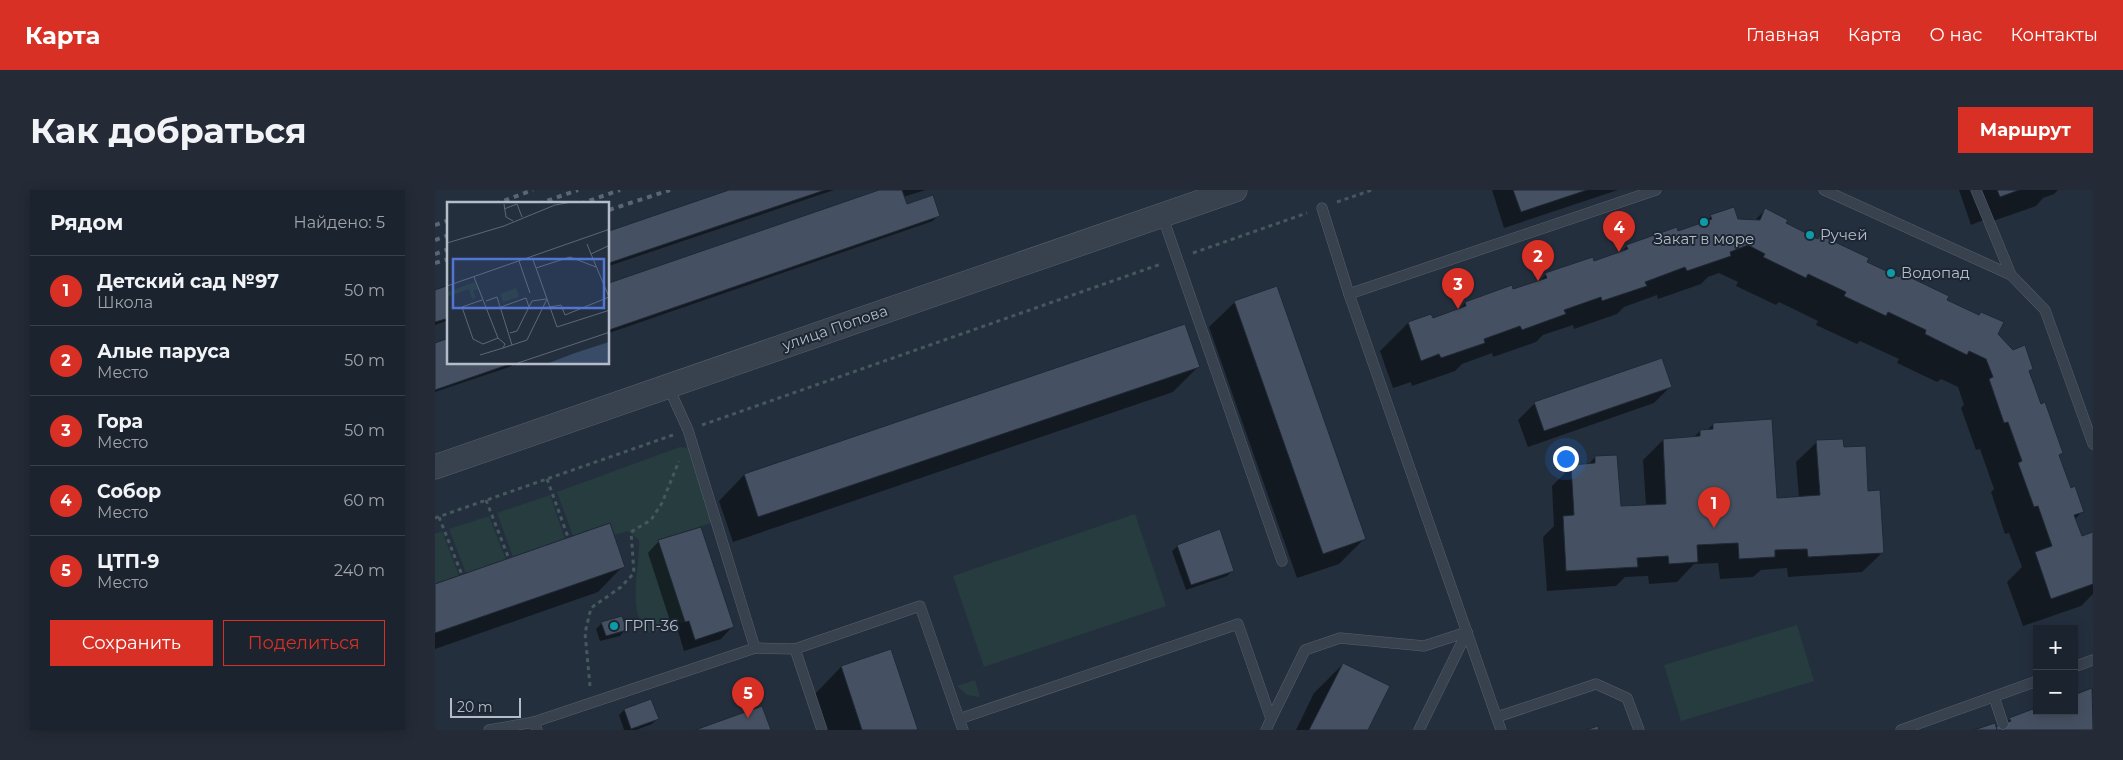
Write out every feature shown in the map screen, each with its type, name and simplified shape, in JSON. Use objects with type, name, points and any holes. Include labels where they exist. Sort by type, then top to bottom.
[{"type":"street","name":"улица Попова","points":[[435,467],[667,385],[1235,190]]},
{"type":"lane","points":[[1349,294],[1656,190]]},
{"type":"lane","points":[[1824,190],[2011,275]]},
{"type":"lane","points":[[1975,190],[2011,275],[2045,310],[2093,444]]},
{"type":"lane","points":[[1322,208],[1349,294],[1501,730]]},
{"type":"lane","points":[[1161,215],[1282,561]]},
{"type":"lane","points":[[667,385],[688,430],[755,648]]},
{"type":"lane","points":[[489,730],[536,726],[755,648],[795,649],[920,606],[963,730]]},
{"type":"lane","points":[[959,720],[1238,624],[1271,719]]},
{"type":"lane","points":[[1266,730],[1305,650],[1340,638],[1424,646],[1467,632]]},
{"type":"lane","points":[[1419,730],[1467,632]]},
{"type":"lane","points":[[795,649],[822,730]]},
{"type":"lane","points":[[2078,666],[2093,660]]},
{"type":"lane","points":[[1901,730],[2033,682]]},
{"type":"lane","points":[[1497,717],[1596,684],[1627,698],[1639,730]]},
{"type":"lane","points":[[1994,697],[2003,724]]},
{"type":"path","points":[[462,575],[437,518],[1372,190]]},
{"type":"path","points":[[590,689],[585,633],[591,608],[621,587],[633,572],[631,532],[651,520],[662,503],[679,461],[688,430]]},
{"type":"path","points":[[547,479],[569,538]]},
{"type":"path","points":[[486,500],[509,559]]},
{"type":"green space","points":[[680,447],[691,448],[714,522],[658,540],[685,622],[650,633],[643,626],[637,609],[636,589],[639,540],[628,531],[614,535],[610,523],[573,536],[557,492]]},
{"type":"green space","points":[[550,495],[565,539],[513,557],[497,513]]},
{"type":"green space","points":[[1135,514],[1166,606],[984,667],[953,576]]},
{"type":"green space","points":[[489,516],[506,560],[466,573],[449,529]]},
{"type":"green space","points":[[442,531],[459,576],[435,584],[435,534]]},
{"type":"green space","points":[[1797,625],[1814,681],[1681,721],[1664,665]]},
{"type":"green space","points":[[975,680],[980,697],[967,695],[957,686]]},
{"type":"building","points":[[729,190],[825,190],[610,263],[610,231]]},
{"type":"building","points":[[879,190],[902,190],[907,204],[933,195],[940,216],[610,330],[610,283]]},
{"type":"building","points":[[1513,190],[1587,190],[1521,212]]},
{"type":"building","points":[[1997,190],[2019,190],[2000,197]]},
{"type":"building","points":[[1734,207],[1738,219],[1760,220],[1765,208],[1788,220],[1786,223],[1818,239],[1820,235],[1869,258],[1867,262],[1899,277],[1901,273],[1949,296],[1947,300],[1979,315],[1981,312],[2004,322],[1998,334],[2013,350],[2025,345],[2033,369],[2029,371],[2041,404],[2045,402],[2063,453],[2059,455],[2071,488],[2075,486],[2084,512],[2074,515],[2082,536],[2093,532],[2093,584],[2051,599],[2035,552],[2052,546],[2038,506],[2034,507],[2018,463],[2022,461],[2008,422],[2004,423],[1989,379],[1993,377],[1986,359],[1969,351],[1967,355],[1925,334],[1926,330],[1888,312],[1886,316],[1844,296],[1846,292],[1808,274],[1806,278],[1763,257],[1765,254],[1748,245],[1730,252],[1731,256],[1687,271],[1685,267],[1645,282],[1647,286],[1602,301],[1601,297],[1564,310],[1566,314],[1522,330],[1520,326],[1484,339],[1485,343],[1441,358],[1439,354],[1421,361],[1408,322],[1431,314],[1433,318],[1466,306],[1465,302],[1512,285],[1513,289],[1547,278],[1545,273],[1593,257],[1594,261],[1628,249],[1626,245],[1677,227],[1678,231],[1704,222],[1712,219],[1710,215]]},
{"type":"building","points":[[447,286],[447,319],[435,322],[435,290]]},
{"type":"building","points":[[1277,286],[1366,539],[1323,554],[1234,301]]},
{"type":"building","points":[[1185,324],[1200,367],[758,517],[744,474]]},
{"type":"building","points":[[447,339],[447,365],[507,365],[435,390],[435,343]]},
{"type":"building","points":[[1662,358],[1672,387],[1544,431],[1534,402]]},
{"type":"building","points":[[1772,419],[1777,498],[1820,495],[1816,440],[1843,439],[1844,447],[1866,446],[1868,491],[1880,490],[1884,553],[1808,557],[1807,549],[1775,550],[1775,557],[1739,559],[1738,543],[1697,545],[1698,562],[1669,564],[1668,556],[1637,558],[1638,567],[1566,571],[1563,516],[1574,515],[1571,465],[1595,463],[1595,456],[1617,455],[1621,506],[1666,504],[1663,439],[1700,436],[1700,430],[1713,429],[1713,423]]},
{"type":"building","points":[[610,523],[625,567],[435,633],[435,584]]},
{"type":"building","points":[[701,527],[734,627],[695,640],[689,621],[685,622],[658,540]]},
{"type":"building","points":[[1220,529],[1234,571],[1191,585],[1177,545]]},
{"type":"building","name":"ГРП-36","points":[[622,616],[627,630],[606,636],[601,622]]},
{"type":"building","points":[[891,649],[918,730],[862,730],[841,666]]},
{"type":"building","points":[[1343,663],[1390,686],[1368,730],[1309,730]]},
{"type":"building","points":[[2092,688],[2093,730],[2014,730],[2009,718],[2033,709],[2033,715],[2078,715],[2078,693]]},
{"type":"building","points":[[2092,688],[2093,730],[1974,730],[1995,723],[1996,727],[2011,721],[2009,718],[2033,709],[2033,715],[2078,715],[2078,693]]},
{"type":"building","points":[[651,699],[659,719],[631,729],[624,709]]},
{"type":"building","points":[[762,706],[771,730],[695,730]]},
{"type":"building","points":[[1995,723],[1997,730],[1974,730]]},
{"type":"building","points":[[1598,726],[1599,730],[1586,730]]},
{"type":"building","points":[[1598,726],[1599,730],[1586,730]]},
{"type":"railway","points":[[500,202],[533,190]]},
{"type":"railway","points":[[544,202],[578,190]]},
{"type":"railway","points":[[586,202],[620,190]]},
{"type":"railway","points":[[610,210],[670,190]]},
{"type":"railway","points":[[435,225],[447,221]]},
{"type":"railway","points":[[435,240],[447,236]]},
{"type":"railway","points":[[435,254],[447,250]]},
{"type":"railway","points":[[435,263],[447,260]]},
{"type":"place","name":"Закат в море","points":[[1704,222]]},
{"type":"place","name":"Ручей","points":[[1810,235]]},
{"type":"place","name":"Собор","points":[[1619,252]]},
{"type":"place","name":"Водопад","points":[[1891,273]]},
{"type":"place","name":"Алые паруса","points":[[1538,281]]},
{"type":"place","name":"Гора","points":[[1458,309]]},
{"type":"place","name":"Детский сад №97","points":[[1714,528]]},
{"type":"place","name":"ГРП-36","points":[[614,626]]},
{"type":"place","name":"ЦТП-9","points":[[748,718]]}]
